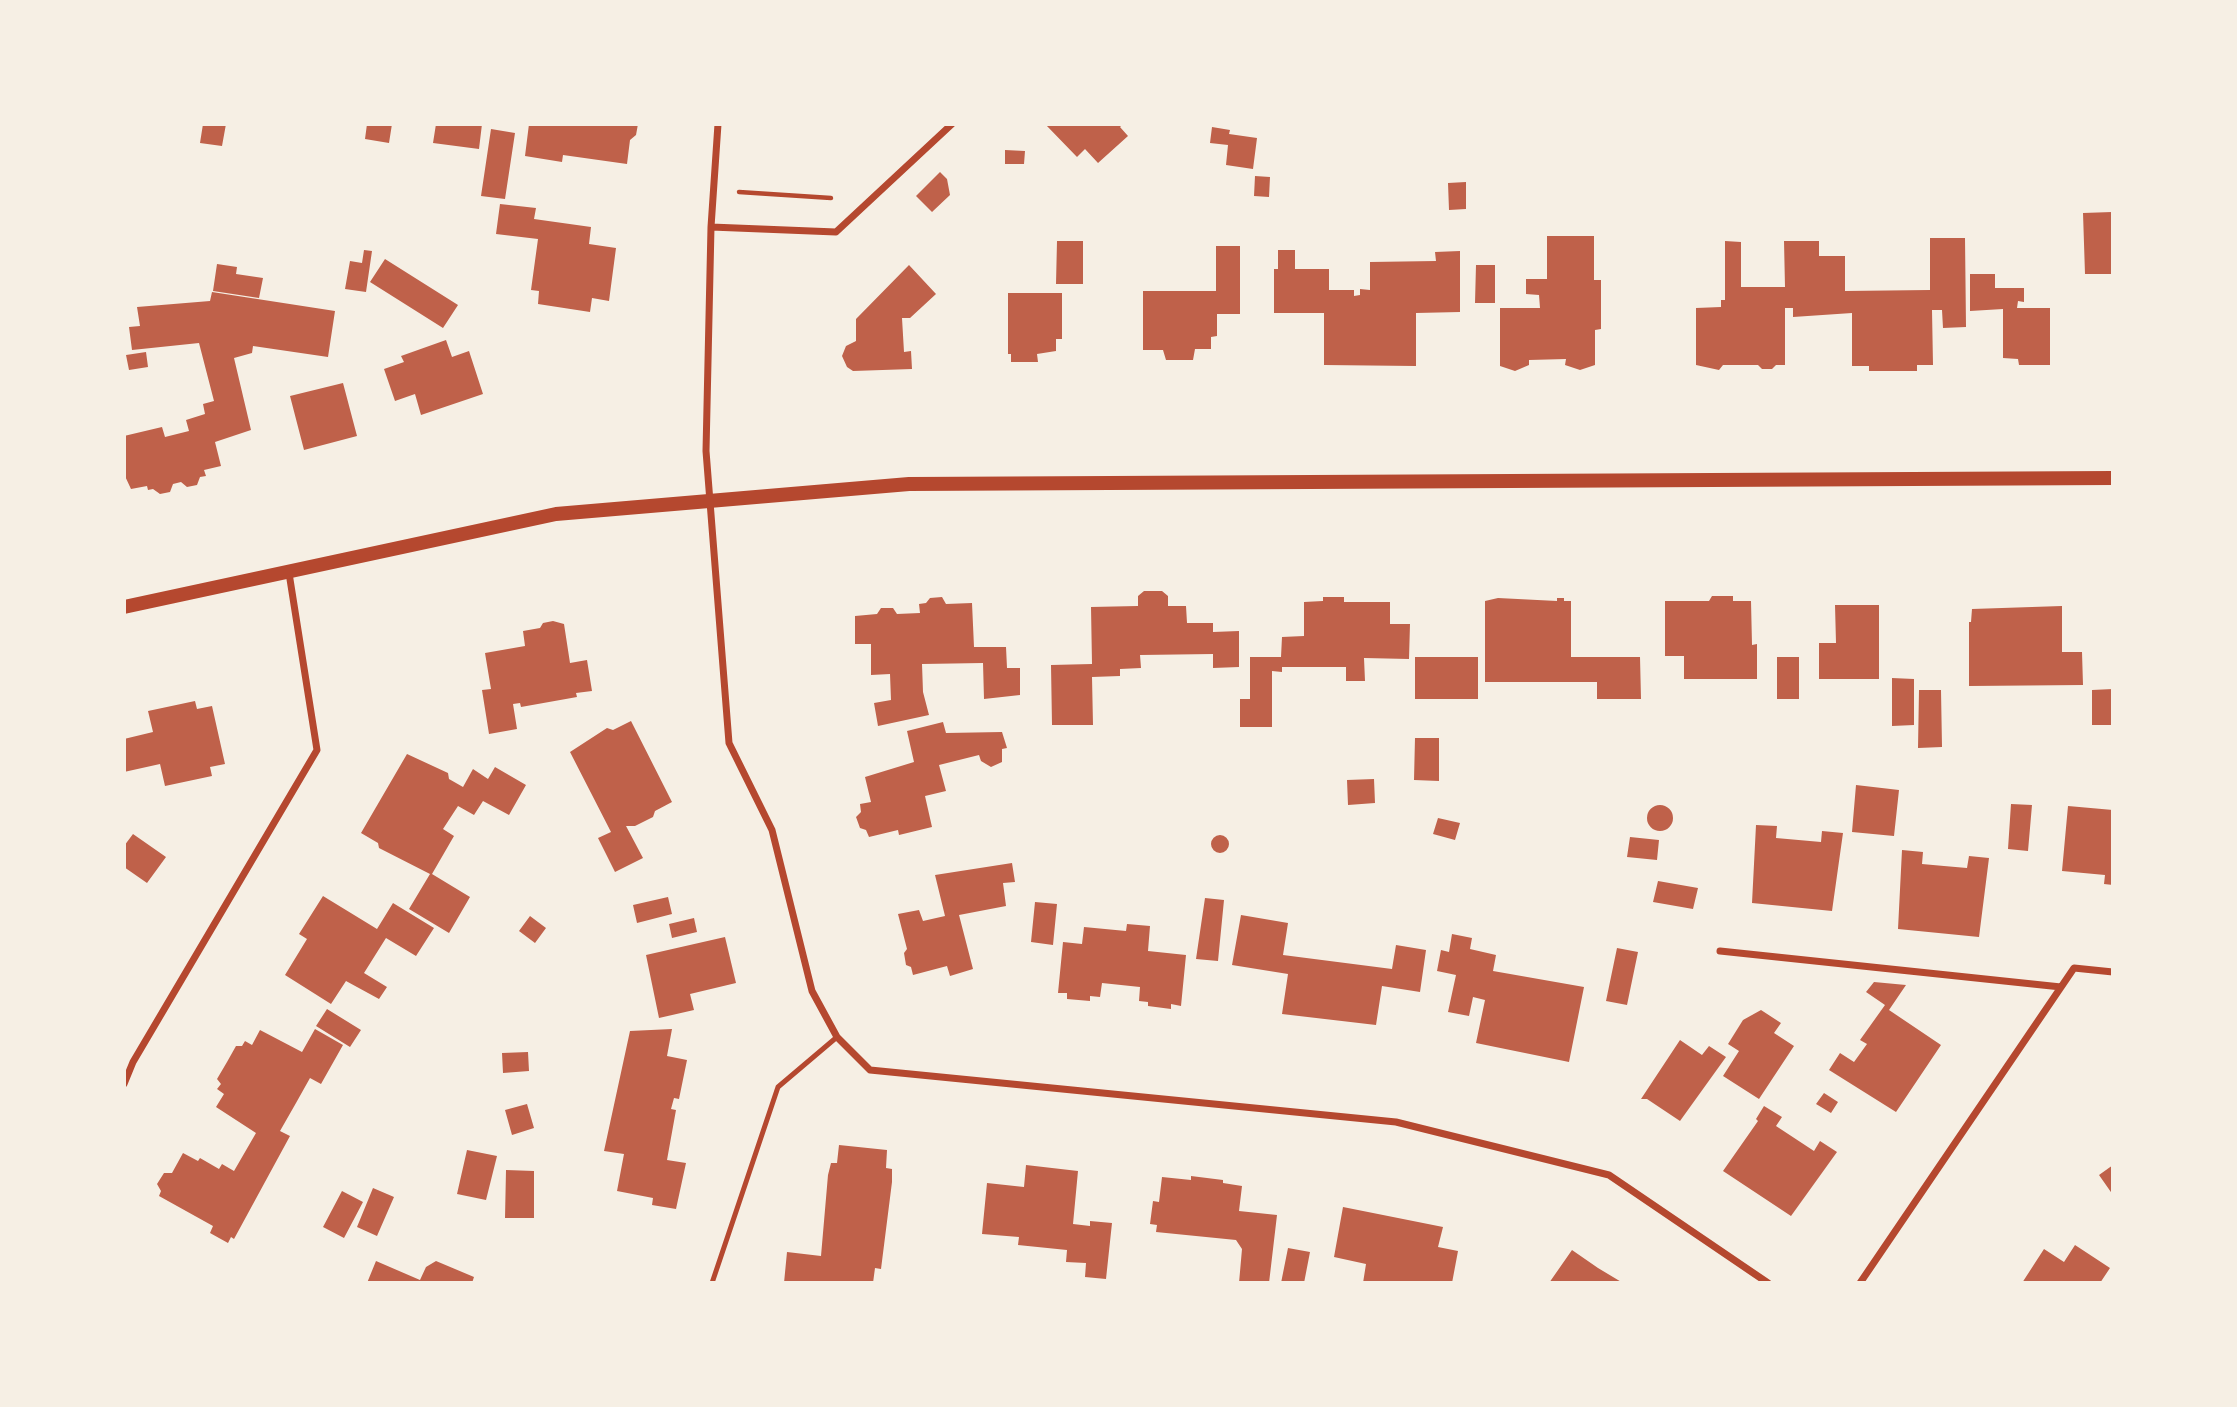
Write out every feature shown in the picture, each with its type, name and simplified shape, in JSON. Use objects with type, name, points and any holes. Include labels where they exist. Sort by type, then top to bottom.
[{"type":"main road","points":[[124,607],[556,514],[909,484],[2113,478]]},
{"type":"street","points":[[718,124],[711,227],[706,451],[729,743],[772,830],[812,991],[837,1037],[870,1070],[1396,1122],[1609,1175],[1768,1283]]},
{"type":"street","points":[[711,227],[836,232],[952,124]]},
{"type":"street","points":[[124,1084],[133,1062],[317,750],[289,572]]},
{"type":"street","points":[[1720,951],[2061,987]]},
{"type":"street","points":[[1860,1283],[2074,968],[2113,972]]},
{"type":"lane","points":[[712,1283],[778,1087],[837,1037]]},
{"type":"path","points":[[713,190],[832,198]]},
{"type":"building","points":[[203,124],[226,124],[222,146],[200,143]]},
{"type":"building","points":[[367,124],[392,124],[389,143],[365,139]]},
{"type":"building","points":[[436,124],[482,124],[479,149],[433,143]]},
{"type":"building","points":[[529,124],[638,124],[636,135],[630,140],[627,164],[563,155],[562,162],[525,156]]},
{"type":"building","points":[[1045,124],[1123,124],[1120,127],[1128,136],[1098,163],[1085,149],[1077,157]]},
{"type":"building","points":[[1212,127],[1230,130],[1229,134],[1257,138],[1253,169],[1226,165],[1228,145],[1210,143]]},
{"type":"building","points":[[491,129],[515,133],[505,199],[481,196]]},
{"type":"building","points":[[1005,150],[1025,151],[1024,164],[1005,164]]},
{"type":"building","points":[[940,172],[947,179],[950,195],[932,212],[916,196]]},
{"type":"building","points":[[1255,176],[1270,177],[1269,197],[1254,196]]},
{"type":"building","points":[[1466,182],[1466,209],[1449,210],[1448,183]]},
{"type":"building","points":[[500,204],[536,208],[534,219],[591,227],[589,244],[616,248],[609,301],[592,298],[590,312],[538,304],[539,291],[531,290],[538,239],[496,234]]},
{"type":"building","points":[[2112,212],[2112,274],[2085,274],[2083,213]]},
{"type":"building","points":[[1547,236],[1594,236],[1594,280],[1601,280],[1601,329],[1595,330],[1595,365],[1580,370],[1565,365],[1566,359],[1529,360],[1529,365],[1515,371],[1500,366],[1500,308],[1540,308],[1539,295],[1526,294],[1526,279],[1547,279]]},
{"type":"building","points":[[1930,238],[1965,238],[1966,327],[1943,328],[1942,310],[1932,310],[1933,365],[1917,365],[1917,371],[1869,371],[1869,366],[1852,366],[1852,313],[1793,317],[1793,308],[1785,308],[1785,365],[1762,369],[1758,365],[1723,365],[1719,370],[1696,365],[1696,308],[1721,307],[1721,300],[1725,300],[1725,241],[1741,242],[1741,287],[1785,287],[1784,241],[1819,241],[1819,256],[1845,256],[1845,291],[1930,290]]},
{"type":"building","points":[[1057,241],[1083,241],[1083,284],[1056,284]]},
{"type":"building","points":[[1216,246],[1240,246],[1240,314],[1217,314],[1217,336],[1211,337],[1211,349],[1195,349],[1193,360],[1166,360],[1163,350],[1143,350],[1143,291],[1216,291]]},
{"type":"building","points":[[364,250],[372,251],[366,292],[345,289],[350,261],[362,263]]},
{"type":"building","points":[[1278,250],[1295,250],[1295,269],[1329,269],[1329,290],[1354,290],[1354,296],[1360,295],[1360,289],[1370,290],[1370,262],[1436,261],[1435,252],[1460,251],[1460,312],[1416,313],[1416,366],[1324,365],[1324,313],[1274,313],[1274,269],[1278,269]]},
{"type":"building","points":[[385,259],[458,305],[443,328],[370,282]]},
{"type":"building","points":[[217,264],[237,267],[236,274],[263,278],[259,298],[213,291]]},
{"type":"building","points":[[909,265],[936,294],[910,318],[902,318],[904,352],[911,351],[912,369],[853,371],[847,367],[842,356],[846,346],[856,341],[856,319]]},
{"type":"building","points":[[1476,265],[1495,265],[1495,303],[1475,303]]},
{"type":"building","points":[[1970,274],[1995,274],[1995,288],[2024,288],[2024,302],[2018,301],[2017,308],[2050,308],[2050,365],[2019,365],[2018,359],[2003,358],[2003,309],[1970,311]]},
{"type":"building","points":[[212,292],[335,311],[328,357],[253,346],[252,353],[234,358],[251,430],[215,442],[221,466],[204,470],[206,476],[200,477],[197,485],[187,487],[181,482],[173,484],[170,492],[160,494],[153,489],[148,490],[147,486],[131,489],[124,474],[124,436],[162,427],[165,437],[189,431],[186,420],[205,414],[203,404],[214,401],[199,343],[132,350],[129,327],[140,326],[137,307],[210,301]]},
{"type":"building","points":[[1008,293],[1062,293],[1062,339],[1056,339],[1056,351],[1037,354],[1038,362],[1011,362],[1011,354],[1008,354]]},
{"type":"building","points":[[446,340],[452,357],[469,351],[483,394],[421,415],[415,394],[395,401],[384,369],[404,362],[401,356]]},
{"type":"building","points":[[146,352],[148,367],[129,370],[126,355]]},
{"type":"building","points":[[343,383],[357,436],[304,450],[290,396]]},
{"type":"building","points":[[1144,591],[1162,591],[1168,596],[1168,606],[1186,606],[1187,623],[1213,623],[1213,632],[1239,631],[1239,667],[1213,668],[1213,654],[1140,655],[1141,668],[1120,669],[1120,676],[1092,677],[1093,725],[1052,725],[1051,665],[1092,664],[1091,607],[1138,606],[1138,596]]},
{"type":"building","points":[[1712,596],[1733,596],[1733,601],[1751,601],[1752,645],[1757,644],[1757,679],[1684,679],[1684,656],[1665,656],[1665,601],[1709,601]]},
{"type":"building","points":[[942,597],[946,604],[972,603],[974,647],[1006,647],[1007,668],[1020,668],[1020,695],[984,699],[983,663],[922,664],[923,692],[929,715],[878,726],[874,703],[891,700],[890,674],[871,675],[871,644],[855,644],[855,616],[877,614],[881,608],[893,608],[897,614],[920,613],[919,604],[926,603],[930,598]]},
{"type":"building","points":[[1323,597],[1344,597],[1344,602],[1390,602],[1390,624],[1410,624],[1409,659],[1364,658],[1365,681],[1346,681],[1346,667],[1282,667],[1282,672],[1272,671],[1272,727],[1240,727],[1240,699],[1250,699],[1250,657],[1281,657],[1282,637],[1304,636],[1304,602],[1323,601]]},
{"type":"building","points":[[1498,598],[1557,601],[1557,598],[1564,598],[1564,601],[1571,601],[1571,657],[1640,657],[1641,699],[1597,699],[1597,682],[1485,682],[1485,601]]},
{"type":"building","points":[[1835,605],[1879,605],[1879,679],[1819,679],[1819,643],[1836,643]]},
{"type":"building","points":[[2062,606],[2062,652],[2082,652],[2083,685],[1969,686],[1969,622],[1972,609]]},
{"type":"building","points":[[553,621],[564,624],[570,663],[587,660],[592,691],[576,693],[577,697],[521,707],[520,703],[513,704],[517,729],[489,734],[482,690],[491,689],[485,653],[525,646],[523,631],[540,628],[543,623]]},
{"type":"building","points":[[1415,657],[1478,657],[1478,699],[1415,699]]},
{"type":"building","points":[[1777,657],[1799,657],[1799,699],[1777,699]]},
{"type":"building","points":[[1892,678],[1914,679],[1914,725],[1892,726]]},
{"type":"building","points":[[2113,689],[2113,725],[2092,725],[2092,690]]},
{"type":"building","points":[[1919,690],[1941,690],[1942,747],[1918,748]]},
{"type":"building","points":[[195,701],[197,709],[212,706],[225,764],[210,767],[212,776],[165,786],[160,764],[124,772],[124,739],[153,732],[148,711]]},
{"type":"building","points":[[631,721],[672,802],[655,811],[653,817],[635,826],[626,826],[643,858],[615,872],[598,838],[611,832],[570,752],[607,728],[613,730]]},
{"type":"building","points":[[943,722],[946,733],[1002,732],[1007,748],[1002,749],[1002,762],[991,767],[981,761],[979,755],[939,765],[946,791],[925,796],[932,827],[899,835],[898,830],[869,837],[866,830],[860,828],[856,817],[861,812],[860,804],[871,802],[865,777],[914,762],[907,731]]},
{"type":"building","points":[[1415,738],[1439,738],[1439,781],[1414,780]]},
{"type":"building","points":[[407,754],[448,773],[449,779],[463,787],[473,769],[488,779],[495,767],[526,785],[509,815],[483,801],[474,815],[458,806],[443,829],[454,836],[432,874],[470,897],[449,933],[409,909],[430,874],[379,848],[378,843],[361,833]]},
{"type":"building","points":[[1374,779],[1375,803],[1348,805],[1347,780]]},
{"type":"building","points":[[1856,785],[1899,790],[1894,836],[1852,832]]},
{"type":"building","points":[[2011,804],[2032,805],[2028,851],[2008,849]]},
{"type":"building","points":[[1660,805],[1670,808],[1673,818],[1670,828],[1660,831],[1650,828],[1647,818],[1650,808]]},
{"type":"building","points":[[2068,806],[2113,810],[2113,885],[2104,884],[2105,875],[2062,871]]},
{"type":"building","points":[[1438,818],[1460,823],[1455,840],[1433,834]]},
{"type":"building","points":[[1756,825],[1777,826],[1776,838],[1821,842],[1822,831],[1843,833],[1832,911],[1752,903]]},
{"type":"building","points":[[133,834],[166,857],[147,883],[124,867],[124,846]]},
{"type":"building","points":[[1216,835],[1224,835],[1229,844],[1227,851],[1216,853],[1211,848],[1211,840]]},
{"type":"building","points":[[1630,837],[1659,840],[1657,860],[1627,857]]},
{"type":"building","points":[[1902,850],[1923,852],[1922,864],[1967,868],[1969,856],[1989,858],[1979,937],[1898,929]]},
{"type":"building","points":[[1012,863],[1015,882],[1003,883],[1006,906],[959,915],[973,969],[950,976],[947,966],[913,975],[911,967],[906,965],[904,953],[907,949],[898,914],[919,910],[923,921],[945,916],[935,875]]},
{"type":"building","points":[[1658,881],[1698,888],[1693,909],[1653,902]]},
{"type":"building","points":[[323,896],[377,929],[393,903],[434,928],[416,956],[386,938],[364,973],[387,987],[379,999],[346,981],[331,1004],[285,975],[307,939],[299,934]]},
{"type":"building","points":[[668,897],[672,914],[637,923],[633,905]]},
{"type":"building","points":[[1205,898],[1224,900],[1218,961],[1196,959]]},
{"type":"building","points":[[1035,902],[1057,904],[1053,945],[1031,942]]},
{"type":"building","points":[[1241,915],[1288,923],[1283,955],[1392,969],[1396,945],[1426,950],[1420,992],[1382,986],[1376,1025],[1282,1014],[1288,974],[1232,965]]},
{"type":"building","points":[[530,916],[546,928],[535,943],[519,931]]},
{"type":"building","points":[[694,918],[697,932],[672,938],[669,924]]},
{"type":"building","points":[[1127,924],[1150,926],[1148,951],[1186,955],[1181,1006],[1171,1004],[1171,1009],[1148,1006],[1148,1002],[1139,1001],[1140,987],[1102,983],[1100,997],[1090,996],[1090,1001],[1067,999],[1067,993],[1058,993],[1063,942],[1082,944],[1084,927],[1126,931]]},
{"type":"building","points":[[1452,934],[1472,938],[1470,949],[1496,955],[1493,971],[1584,987],[1569,1062],[1476,1043],[1485,1000],[1473,997],[1469,1016],[1448,1012],[1456,975],[1437,971],[1441,950],[1449,952]]},
{"type":"building","points":[[725,937],[736,983],[690,994],[694,1010],[659,1018],[646,955]]},
{"type":"building","points":[[1617,948],[1638,952],[1627,1005],[1606,1001]]},
{"type":"building","points":[[1874,982],[1906,985],[1889,1010],[1941,1045],[1896,1112],[1829,1070],[1840,1053],[1854,1062],[1867,1044],[1860,1040],[1885,1005],[1866,992]]},
{"type":"building","points":[[327,1009],[361,1030],[350,1047],[316,1026]]},
{"type":"building","points":[[1761,1010],[1781,1023],[1774,1033],[1794,1046],[1759,1099],[1723,1076],[1739,1051],[1728,1044],[1743,1020]]},
{"type":"building","points":[[315,1029],[343,1045],[321,1084],[310,1078],[280,1131],[290,1136],[234,1239],[231,1237],[228,1243],[210,1233],[213,1226],[159,1196],[161,1191],[157,1184],[164,1173],[172,1173],[183,1153],[198,1161],[200,1158],[219,1169],[222,1164],[234,1171],[256,1133],[216,1107],[224,1094],[217,1089],[221,1084],[217,1079],[236,1046],[242,1046],[245,1041],[252,1045],[260,1030],[302,1052]]},
{"type":"building","points":[[672,1029],[667,1056],[687,1060],[679,1099],[674,1098],[671,1109],[676,1110],[667,1160],[686,1163],[676,1209],[652,1205],[653,1198],[617,1191],[624,1154],[604,1151],[630,1031]]},
{"type":"building","points":[[1680,1040],[1702,1055],[1709,1046],[1726,1057],[1680,1121],[1647,1099],[1641,1099]]},
{"type":"building","points":[[528,1052],[529,1071],[503,1073],[502,1053]]},
{"type":"building","points":[[1824,1093],[1838,1102],[1831,1113],[1816,1104]]},
{"type":"building","points":[[527,1104],[534,1128],[512,1135],[505,1110]]},
{"type":"building","points":[[1764,1106],[1782,1117],[1776,1126],[1814,1151],[1820,1141],[1837,1152],[1791,1216],[1723,1171],[1758,1121],[1756,1119]]},
{"type":"building","points":[[839,1145],[887,1150],[886,1168],[892,1169],[892,1182],[881,1269],[875,1268],[873,1283],[784,1283],[787,1252],[821,1256],[828,1175],[831,1163],[837,1163]]},
{"type":"building","points":[[467,1150],[497,1156],[486,1200],[457,1194]]},
{"type":"building","points":[[1026,1165],[1078,1171],[1073,1224],[1090,1226],[1090,1221],[1112,1223],[1106,1279],[1085,1277],[1086,1263],[1066,1262],[1067,1250],[1018,1245],[1019,1237],[982,1234],[987,1183],[1024,1187]]},
{"type":"building","points":[[2113,1165],[2113,1195],[2099,1175]]},
{"type":"building","points":[[506,1170],[534,1171],[534,1218],[505,1218]]},
{"type":"building","points":[[1191,1176],[1223,1180],[1223,1183],[1242,1186],[1239,1211],[1277,1215],[1269,1283],[1239,1283],[1242,1249],[1236,1240],[1156,1232],[1157,1225],[1150,1224],[1153,1201],[1159,1202],[1162,1177],[1191,1180]]},
{"type":"building","points":[[373,1188],[394,1197],[377,1236],[357,1227]]},
{"type":"building","points":[[342,1191],[363,1202],[344,1238],[323,1227]]},
{"type":"building","points":[[1343,1207],[1443,1227],[1438,1247],[1458,1251],[1452,1283],[1363,1283],[1366,1264],[1334,1257]]},
{"type":"building","points":[[2075,1245],[2110,1268],[2100,1283],[2022,1283],[2044,1249],[2064,1262]]},
{"type":"building","points":[[1288,1248],[1310,1252],[1304,1283],[1281,1283]]},
{"type":"building","points":[[1572,1250],[1598,1268],[1623,1283],[1549,1283]]},
{"type":"building","points":[[376,1261],[420,1280],[426,1267],[436,1261],[474,1277],[472,1283],[367,1283]]}]
